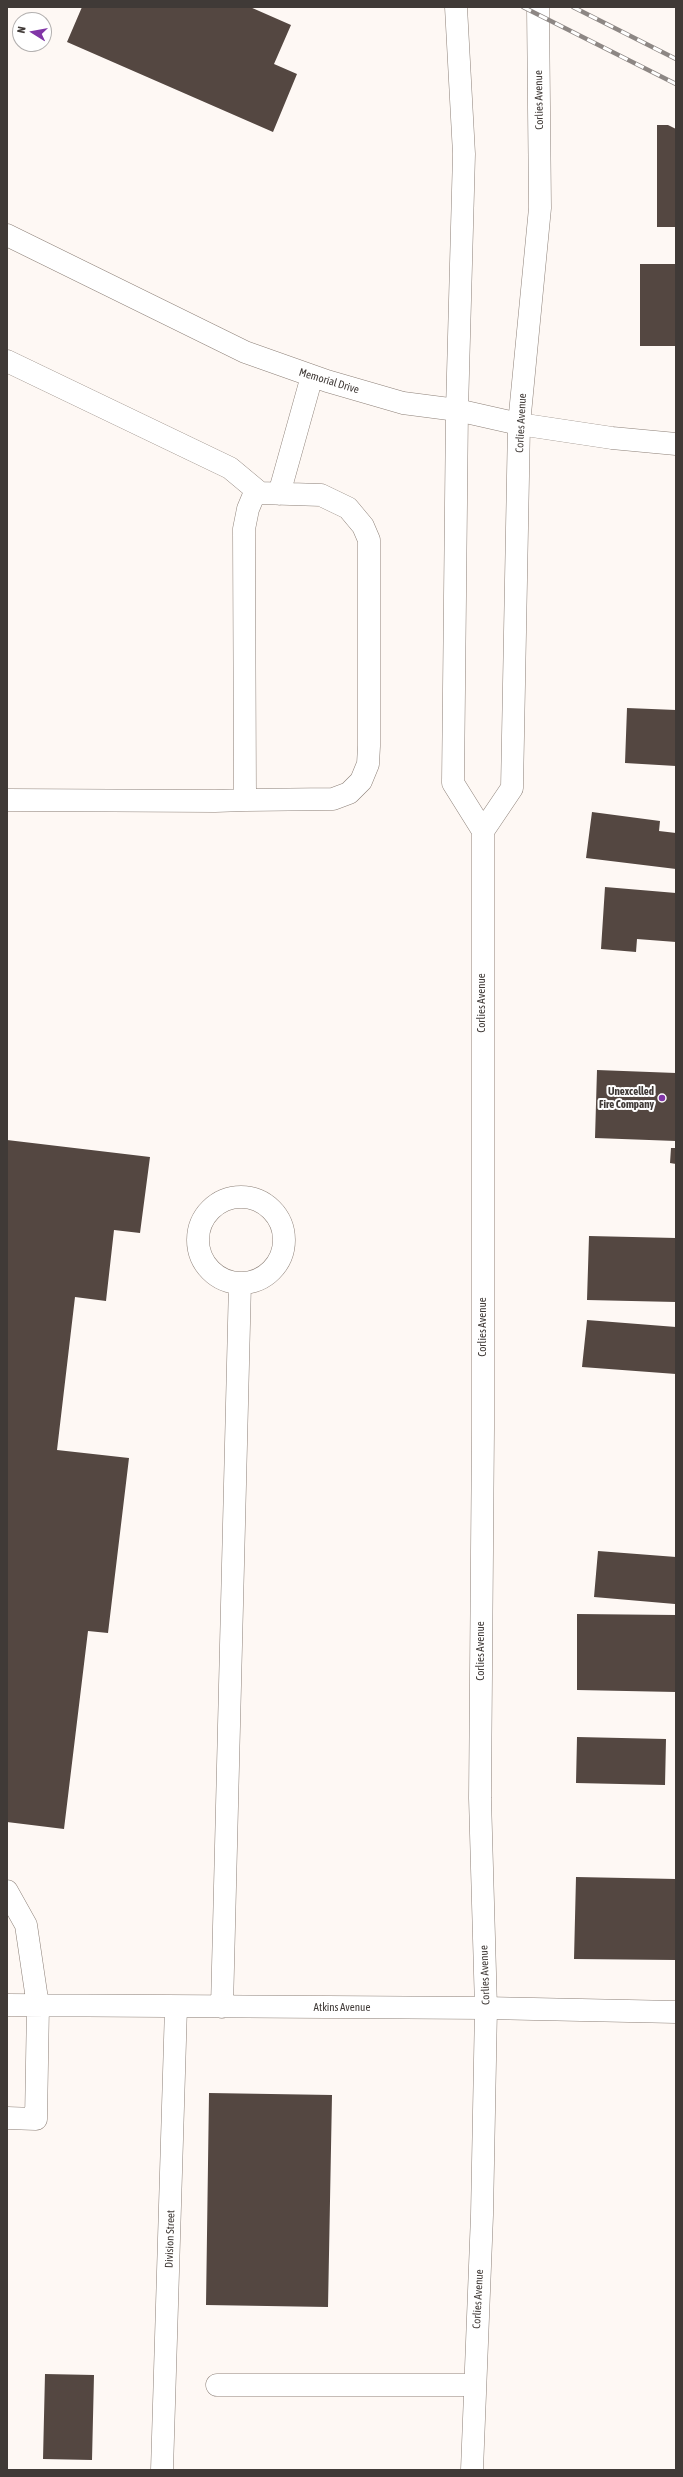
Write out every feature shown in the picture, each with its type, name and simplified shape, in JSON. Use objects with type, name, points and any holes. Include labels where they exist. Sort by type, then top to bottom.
[{"type":"main road","points":[[456,7],[464,154],[457,410],[453,783],[482,831]]},
{"type":"main road","name":"Corlies Avenue","points":[[472,2470],[474,2385],[482,2215],[486,2008],[480,1798],[483,1436],[482,831],[512,788],[519,424],[540,208],[538,7]]},
{"type":"main road","name":"Memorial Drive","points":[[7,235],[245,352],[312,376],[403,403],[457,410],[519,424],[612,438],[676,444]]},
{"type":"main road","points":[[7,361],[230,468],[270,493]]},
{"type":"main road","points":[[270,493],[312,376]]},
{"type":"main road","points":[[7,800],[215,801],[333,799],[350,793],[361,781],[368,764],[370,704],[369,540],[363,526],[348,508],[321,495],[270,493],[253,497],[244,529],[245,800]]},
{"type":"main road","points":[[222,2007],[240,1283]]},
{"type":"main road","points":[[7,1891],[26,1925],[38,2006],[36,2119],[7,2118]]},
{"type":"main road","name":"Atkins Avenue","points":[[7,2005],[486,2008],[676,2012]]},
{"type":"main road","name":"Division Street","points":[[162,2470],[176,2007]]},
{"type":"main road","points":[[217,2385],[474,2385]]},
{"type":"building","points":[[82,7],[250,7],[291,25],[274,64],[297,74],[273,132],[67,42]]},
{"type":"building","points":[[657,125],[668,125],[676,129],[676,227],[657,227]]},
{"type":"building","points":[[640,264],[676,264],[676,346],[640,346]]},
{"type":"building","points":[[627,708],[676,710],[676,766],[625,763]]},
{"type":"building","points":[[592,812],[660,821],[659,831],[676,833],[676,869],[586,858]]},
{"type":"building","points":[[605,887],[676,893],[676,942],[637,939],[636,952],[601,949]]},
{"type":"building","points":[[597,1070],[676,1073],[676,1141],[595,1138]]},
{"type":"building","points":[[7,1140],[150,1157],[140,1233],[114,1230],[106,1301],[75,1297],[57,1450],[129,1458],[108,1633],[88,1631],[64,1829],[7,1822]]},
{"type":"building","points":[[671,1148],[676,1148],[676,1164],[670,1163]]},
{"type":"building","points":[[589,1236],[676,1238],[676,1302],[587,1300]]},
{"type":"building","points":[[587,1320],[676,1327],[676,1374],[582,1367]]},
{"type":"building","points":[[598,1551],[676,1557],[675,1604],[594,1597]]},
{"type":"building","points":[[577,1614],[676,1615],[676,1692],[577,1690]]},
{"type":"building","points":[[577,1737],[666,1739],[665,1785],[576,1783]]},
{"type":"building","points":[[576,1877],[676,1879],[676,1960],[574,1959]]},
{"type":"building","points":[[209,2093],[332,2095],[328,2307],[206,2305]]},
{"type":"building","points":[[45,2374],[94,2375],[92,2460],[43,2459]]},
{"type":"railway","points":[[523,7],[676,84]]},
{"type":"railway","points":[[573,7],[676,59]]},
{"type":"place","name":"Unexcelled Fire Company","points":[[662,1098]]}]
